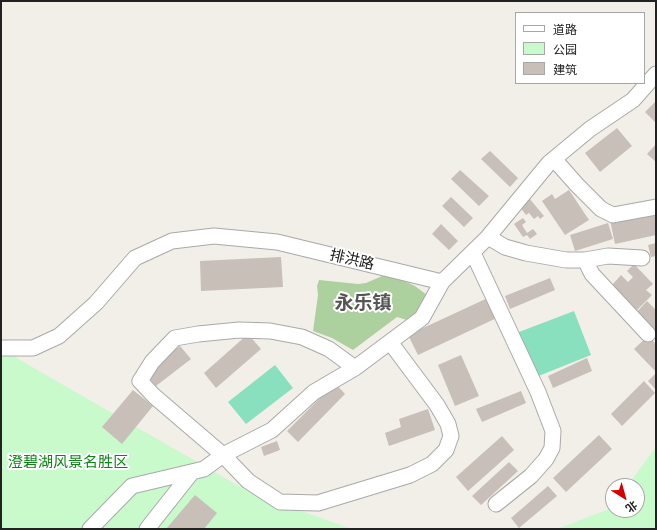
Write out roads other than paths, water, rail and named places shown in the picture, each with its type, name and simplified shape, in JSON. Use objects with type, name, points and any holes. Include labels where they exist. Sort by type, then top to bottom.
[{"type":"street","points":[[90,529],[132,486],[204,469],[223,455],[272,430],[314,392],[355,368],[422,318],[442,282],[488,238],[554,159],[590,129],[633,100],[656,74]]},
{"type":"street","points":[[554,159],[602,210],[613,215],[656,207]]},
{"type":"street","name":"排洪路","points":[[1,348],[32,348],[59,336],[96,303],[135,258],[172,241],[214,236],[277,242],[442,282]]},
{"type":"street","points":[[488,238],[505,247],[526,253],[566,260],[585,260],[608,256],[642,258]]},
{"type":"street","points":[[473,252],[538,392],[553,432],[552,448],[546,459],[531,476],[496,504]]},
{"type":"street","points":[[585,260],[592,274],[648,334]]},
{"type":"street","points":[[355,368],[329,349],[302,337],[270,330],[239,330],[175,338],[152,362],[140,381],[154,396],[223,455],[248,481],[280,502],[318,504],[410,475],[432,464],[446,450],[451,436],[448,424],[437,405],[390,342]]},
{"type":"street","points":[[147,529],[192,472]]},
{"type":"district","name":"永乐镇","points":[[363,303]]},
{"type":"park label","name":"澄碧湖风景名胜区","points":[[68,463]]}]
